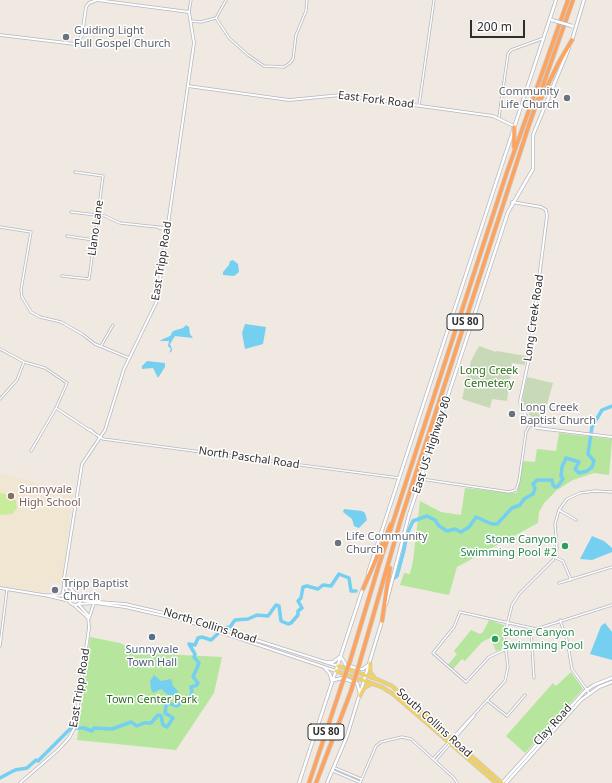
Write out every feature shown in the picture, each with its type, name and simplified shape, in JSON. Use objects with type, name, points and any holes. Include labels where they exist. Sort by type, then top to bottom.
[{"type":"highway","name":"US 80","points":[[309,783],[350,661],[395,517],[511,162],[568,0]]},
{"type":"highway","name":"US 80","points":[[316,783],[351,691],[401,519],[529,126],[573,0]]},
{"type":"highway","points":[[529,126],[558,64],[572,40]]},
{"type":"highway","points":[[511,162],[515,142],[514,126]]},
{"type":"highway","points":[[363,590],[395,517]]},
{"type":"highway","points":[[382,621],[386,586],[401,519]]},
{"type":"main road","name":"East US Highway 80","points":[[300,783],[556,0]]},
{"type":"main road","name":"East US Highway 80","points":[[327,783],[334,770],[347,736],[360,696],[382,621],[401,543],[512,202],[532,173],[533,135],[572,40],[584,0]]},
{"type":"main road","points":[[551,19],[576,28]]},
{"type":"main road","points":[[325,662],[333,662],[341,656],[346,664],[359,669],[367,667],[370,663]]},
{"type":"main road","points":[[370,663],[370,672],[379,680]]},
{"type":"main road","points":[[324,666],[330,674],[332,682],[338,678],[357,683],[360,689],[360,696]]},
{"type":"main road","name":"South Collins Road","points":[[338,666],[379,680],[399,691],[412,708]]},
{"type":"main road","name":"South Collins Road","points":[[336,671],[382,687],[412,708],[502,783]]},
{"type":"main road","name":"Clay Road","points":[[502,783],[587,690],[612,678]]},
{"type":"main road","name":"Clay Road","points":[[506,783],[581,700],[589,693],[612,682]]},
{"type":"main road","points":[[360,696],[364,688],[372,683]]},
{"type":"main road","name":"South Collins Road","points":[[451,741],[496,783]]},
{"type":"street","name":"East Tripp Road","points":[[61,596],[64,586],[80,468],[85,458],[100,438],[108,422],[128,358],[156,304],[194,48],[189,12],[191,0]]},
{"type":"street","points":[[190,21],[201,22],[216,18],[226,0]]},
{"type":"street","points":[[216,18],[229,38],[248,55],[264,66],[284,67],[293,59],[296,35],[306,11],[307,0]]},
{"type":"street","points":[[419,106],[434,0]]},
{"type":"street","points":[[0,35],[75,44],[82,35],[86,7],[92,1],[189,12]]},
{"type":"street","points":[[498,117],[508,54],[511,50],[544,38]]},
{"type":"street","name":"East Fork Road","points":[[188,86],[289,100],[332,95],[498,117],[514,126]]},
{"type":"street","name":"Llano Lane","points":[[62,276],[89,280],[103,176],[75,172]]},
{"type":"street","name":"Long Creek Road","points":[[512,202],[541,207],[546,210],[547,216],[528,363],[520,401],[530,424]]},
{"type":"street","points":[[71,212],[98,214],[120,223],[167,229]]},
{"type":"street","points":[[0,227],[31,232],[21,290],[26,306],[31,312],[38,316],[61,322],[101,347],[128,358]]},
{"type":"street","points":[[67,236],[94,240]]},
{"type":"street","points":[[101,347],[113,325]]},
{"type":"street","points":[[0,349],[24,362],[45,368],[67,383],[56,408],[31,450]]},
{"type":"street","points":[[0,399],[17,380],[24,362]]},
{"type":"street","points":[[56,408],[87,429],[91,430],[100,438]]},
{"type":"street","points":[[421,479],[509,492],[516,490],[519,481],[526,432],[530,424],[537,428],[612,437]]},
{"type":"street","name":"North Paschal Road","points":[[100,438],[399,478]]},
{"type":"street","points":[[435,761],[462,727],[503,684],[507,674],[508,661],[504,637],[506,624],[515,600],[554,557],[557,541],[555,524],[558,510],[567,499],[580,493],[595,491],[612,492]]},
{"type":"street","points":[[558,510],[576,520]]},
{"type":"street","points":[[554,557],[563,561],[571,580]]},
{"type":"street","points":[[559,583],[612,567]]},
{"type":"street","points":[[64,578],[68,587],[81,597],[79,604]]},
{"type":"street","points":[[64,586],[71,596],[70,601]]},
{"type":"street","points":[[0,588],[43,595],[71,596],[77,594]]},
{"type":"street","points":[[0,646],[7,589]]},
{"type":"street","points":[[43,595],[47,598],[64,599],[70,601],[88,619]]},
{"type":"street","name":"North Collins Road","points":[[81,597],[86,601],[113,604],[170,615],[220,628],[338,666]]},
{"type":"street","name":"East Tripp Road","points":[[20,783],[58,750],[73,732],[89,628],[88,619],[94,603]]},
{"type":"street","points":[[75,605],[79,604]]},
{"type":"street","points":[[79,604],[86,613],[88,619]]},
{"type":"street","name":"North Collins Road","points":[[79,604],[113,604]]},
{"type":"street","points":[[505,649],[489,657],[466,682],[433,653],[454,628],[460,612],[531,629],[546,627],[560,620],[577,617],[612,604]]},
{"type":"street","points":[[560,620],[567,640],[572,669],[589,693]]},
{"type":"street","name":"North Collins Road","points":[[210,626],[214,629],[336,671]]},
{"type":"street","points":[[531,629],[534,678]]},
{"type":"street","points":[[265,647],[266,643]]},
{"type":"street","points":[[488,701],[508,716],[525,695]]},
{"type":"street","points":[[433,759],[465,729],[475,714]]},
{"type":"street","points":[[334,770],[360,783],[374,748],[381,742],[407,738],[433,759],[454,778],[457,783]]},
{"type":"street","points":[[334,770],[361,779]]},
{"type":"shaded area","points":[[0,473],[73,493],[62,583],[50,582],[49,593],[0,586]]},
{"type":"green space","name":"Long Creek Cemetery","points":[[479,346],[496,352],[526,356],[525,365],[512,363],[507,401],[492,399],[490,408],[462,399],[471,361]]},
{"type":"green space","name":"Long Creek Cemetery","points":[[527,377],[553,383],[541,426],[534,422],[522,402]]},
{"type":"green space","points":[[559,433],[612,439],[609,475],[594,473],[573,480],[557,490],[544,503],[539,512],[538,523],[457,567],[449,595],[400,585],[404,573],[410,574],[413,561],[420,501],[441,512],[461,515],[465,488],[517,493],[523,461],[535,462],[537,449],[556,451]]},
{"type":"green space","points":[[0,493],[11,495],[16,501],[17,508],[12,514],[0,515]]},
{"type":"green space","points":[[489,620],[504,625],[503,649],[496,651],[490,638],[482,642],[465,661],[462,659],[453,669],[448,665],[457,654],[454,651],[471,630],[480,634],[483,632]]},
{"type":"green space","name":"Town Center Park","points":[[90,637],[120,643],[141,653],[222,657],[214,693],[176,750],[77,740]]},
{"type":"green space","points":[[571,672],[583,689],[525,753],[506,736],[553,683],[556,686]]},
{"type":"water","points":[[233,260],[238,264],[239,272],[234,276],[223,275],[223,272],[229,265],[230,261]]},
{"type":"water","points":[[245,324],[266,327],[263,344],[245,349],[242,333]]},
{"type":"water","points":[[186,325],[189,327],[190,334],[193,338],[175,336],[170,344],[172,351],[169,353],[171,349],[168,346],[169,341],[160,341],[170,336],[173,331],[183,328]]},
{"type":"water","points":[[147,361],[165,363],[165,367],[158,378],[153,368],[142,369],[142,366]]},
{"type":"water","points":[[344,509],[362,511],[365,513],[367,520],[359,528],[354,526],[352,519],[343,512]]},
{"type":"water","points":[[592,536],[604,541],[612,548],[612,552],[592,560],[580,559]]},
{"type":"water","points":[[605,623],[612,632],[612,660],[590,654],[601,626]]},
{"type":"water","points":[[154,675],[161,681],[171,679],[173,686],[178,691],[177,695],[168,695],[161,689],[153,693],[150,681]]},
{"type":"waterway","points":[[394,578],[397,576],[407,534],[413,521],[427,516],[435,520],[439,526],[447,531],[455,529],[461,532],[469,527],[476,517],[492,524],[497,524],[512,508],[520,505],[524,499],[533,494],[535,488],[533,484],[537,480],[552,480],[553,485],[555,487],[558,486],[563,479],[561,476],[562,467],[566,458],[579,462],[575,469],[579,473],[587,471],[592,467],[594,461],[588,454],[592,427],[602,410],[612,406]]},
{"type":"waterway","points":[[0,778],[15,770],[27,768],[36,760],[38,761],[71,728],[84,728],[92,731],[94,728],[112,729],[131,722],[137,726],[144,723],[151,723],[158,715],[161,716],[163,725],[167,727],[173,718],[165,713],[166,705],[168,703],[177,706],[187,697],[190,698],[192,692],[191,687],[197,685],[198,683],[193,677],[199,663],[194,657],[195,654],[189,644],[195,645],[198,638],[202,637],[211,640],[224,628],[230,627],[235,620],[248,619],[257,615],[268,616],[276,605],[279,606],[281,621],[288,624],[291,623],[298,615],[298,611],[302,608],[298,601],[301,598],[303,587],[307,586],[318,589],[323,585],[331,586],[339,574],[349,578],[351,591],[356,591]]},
{"type":"place","name":"Guiding Light Full Gospel Church","points":[[66,37]]},
{"type":"place","name":"Community Life Church","points":[[567,98]]},
{"type":"place","name":"Long Creek Baptist Church","points":[[512,414]]},
{"type":"place","name":"Sunnyvale High School","points":[[11,496]]},
{"type":"place","name":"Life Community Church","points":[[338,543]]},
{"type":"place","name":"Stone Canyon Swimming Pool #2","points":[[565,546]]},
{"type":"place","name":"Tripp Baptist Church","points":[[55,590]]},
{"type":"place","name":"Sunnyvale Town Hall","points":[[152,637]]},
{"type":"place","name":"Stone Canyon Swimming Pool","points":[[495,639]]}]
